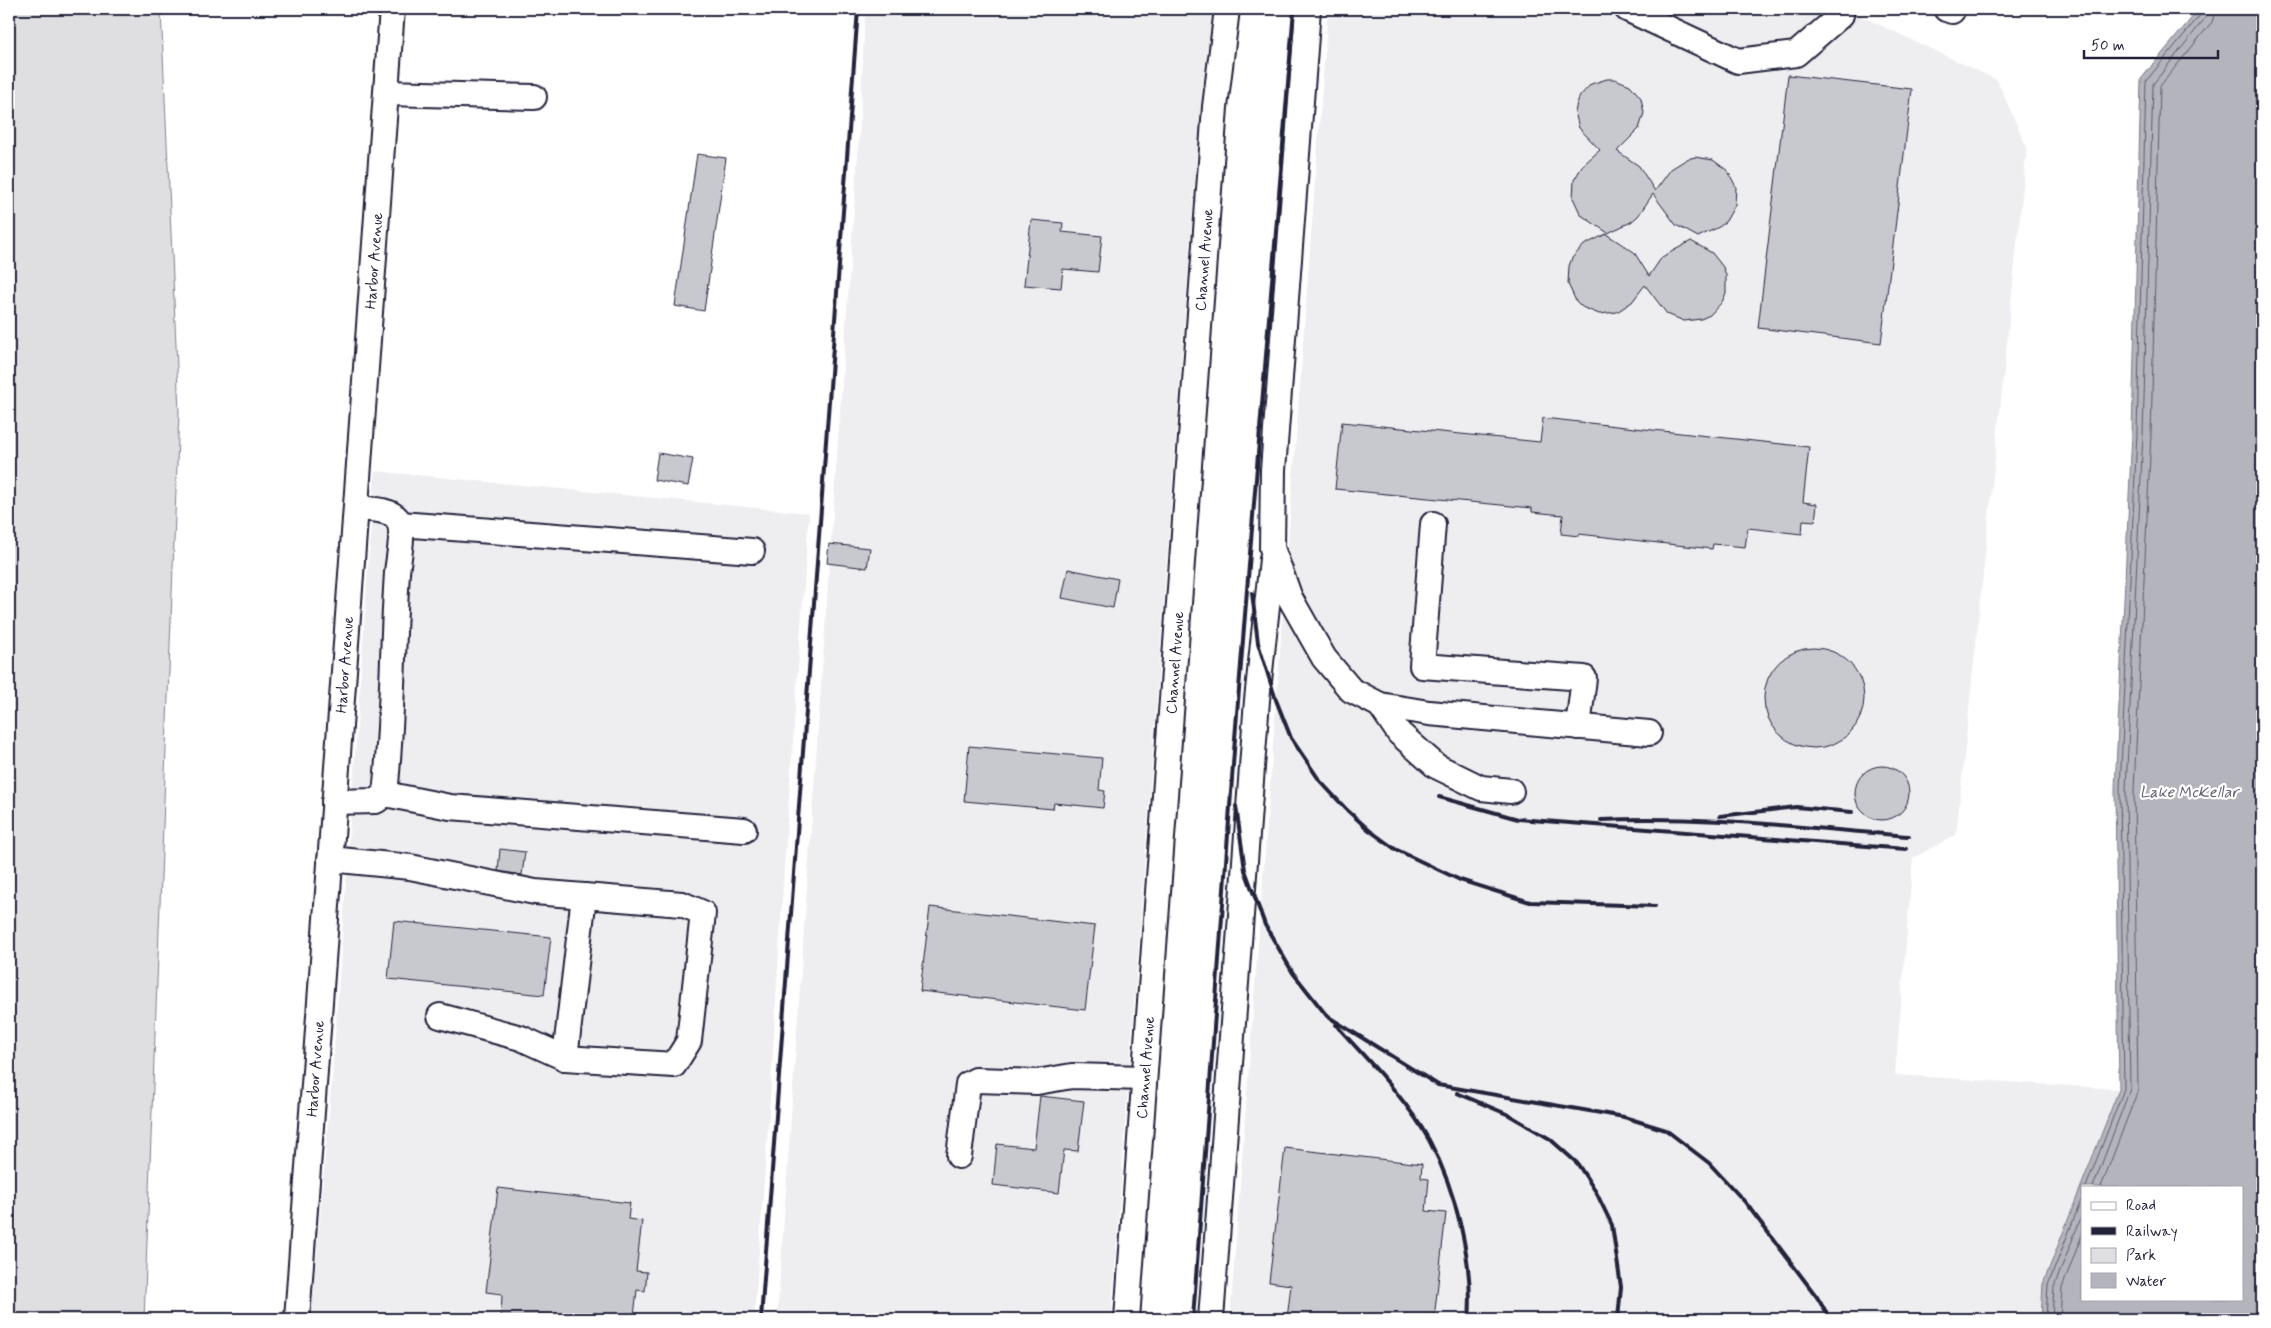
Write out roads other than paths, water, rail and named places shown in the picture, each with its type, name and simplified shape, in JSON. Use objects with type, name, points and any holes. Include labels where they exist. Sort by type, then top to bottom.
[{"type":"street","name":"Harbor Avenue","points":[[297,1319],[392,9]]},
{"type":"street","name":"Channel Avenue","points":[[1127,1319],[1215,107],[1227,9]]},
{"type":"street","points":[[1211,1319],[1257,700],[1272,575],[1273,470],[1308,9]]},
{"type":"street","points":[[1627,9],[1738,61],[1796,54],[1841,15],[1842,9]]},
{"type":"street","points":[[386,93],[534,98]]},
{"type":"street","points":[[334,802],[376,801],[385,794],[391,741],[400,524],[398,519],[389,513],[356,508]]},
{"type":"street","points":[[400,524],[752,552]]},
{"type":"street","points":[[1433,524],[1422,666],[1584,678],[1578,727]]},
{"type":"street","points":[[1272,548],[1290,598],[1324,658],[1351,690],[1380,705],[1429,713],[1649,733]]},
{"type":"street","points":[[1380,705],[1399,733],[1436,766],[1481,788],[1511,791]]},
{"type":"street","points":[[385,794],[450,807],[744,830]]},
{"type":"street","points":[[330,859],[410,867],[535,892],[682,904],[703,914],[689,1041],[674,1065],[566,1058],[521,1038],[440,1016]]},
{"type":"street","points":[[566,1058],[584,896]]},
{"type":"street","points":[[959,1156],[968,1084],[976,1080],[1037,1082],[1072,1076],[1144,1078]]},
{"type":"water","name":"Lake McKellar","points":[[2199,9],[2262,9],[2262,1319],[2041,1319],[2043,1284],[2081,1186],[2081,1300],[2244,1300],[2244,1186],[2081,1186],[2119,1089],[2115,789],[2132,433],[2141,79]]},
{"type":"railway","points":[[761,1319],[858,9]]},
{"type":"railway","points":[[1193,1319],[1234,751],[1294,9]]},
{"type":"railway","points":[[1252,593],[1258,643],[1276,700],[1291,738],[1320,781],[1369,830],[1395,849],[1460,880],[1530,902],[1655,906]]},
{"type":"railway","points":[[1439,797],[1518,819],[1906,849]]},
{"type":"railway","points":[[1236,806],[1245,870],[1265,925],[1293,973],[1327,1016],[1438,1085],[1624,1117],[1666,1130],[1709,1163],[1745,1202],[1817,1297],[1830,1319]]},
{"type":"railway","points":[[1720,816],[1796,807],[1852,812]]},
{"type":"railway","points":[[1601,820],[1678,819],[1717,821],[1909,836]]},
{"type":"railway","points":[[1336,1025],[1386,1080],[1409,1109],[1429,1140],[1439,1160],[1455,1204],[1466,1251],[1469,1274],[1469,1319]]},
{"type":"railway","points":[[1457,1093],[1509,1115],[1550,1139],[1577,1163],[1596,1192],[1612,1225],[1621,1287],[1618,1319]]}]
